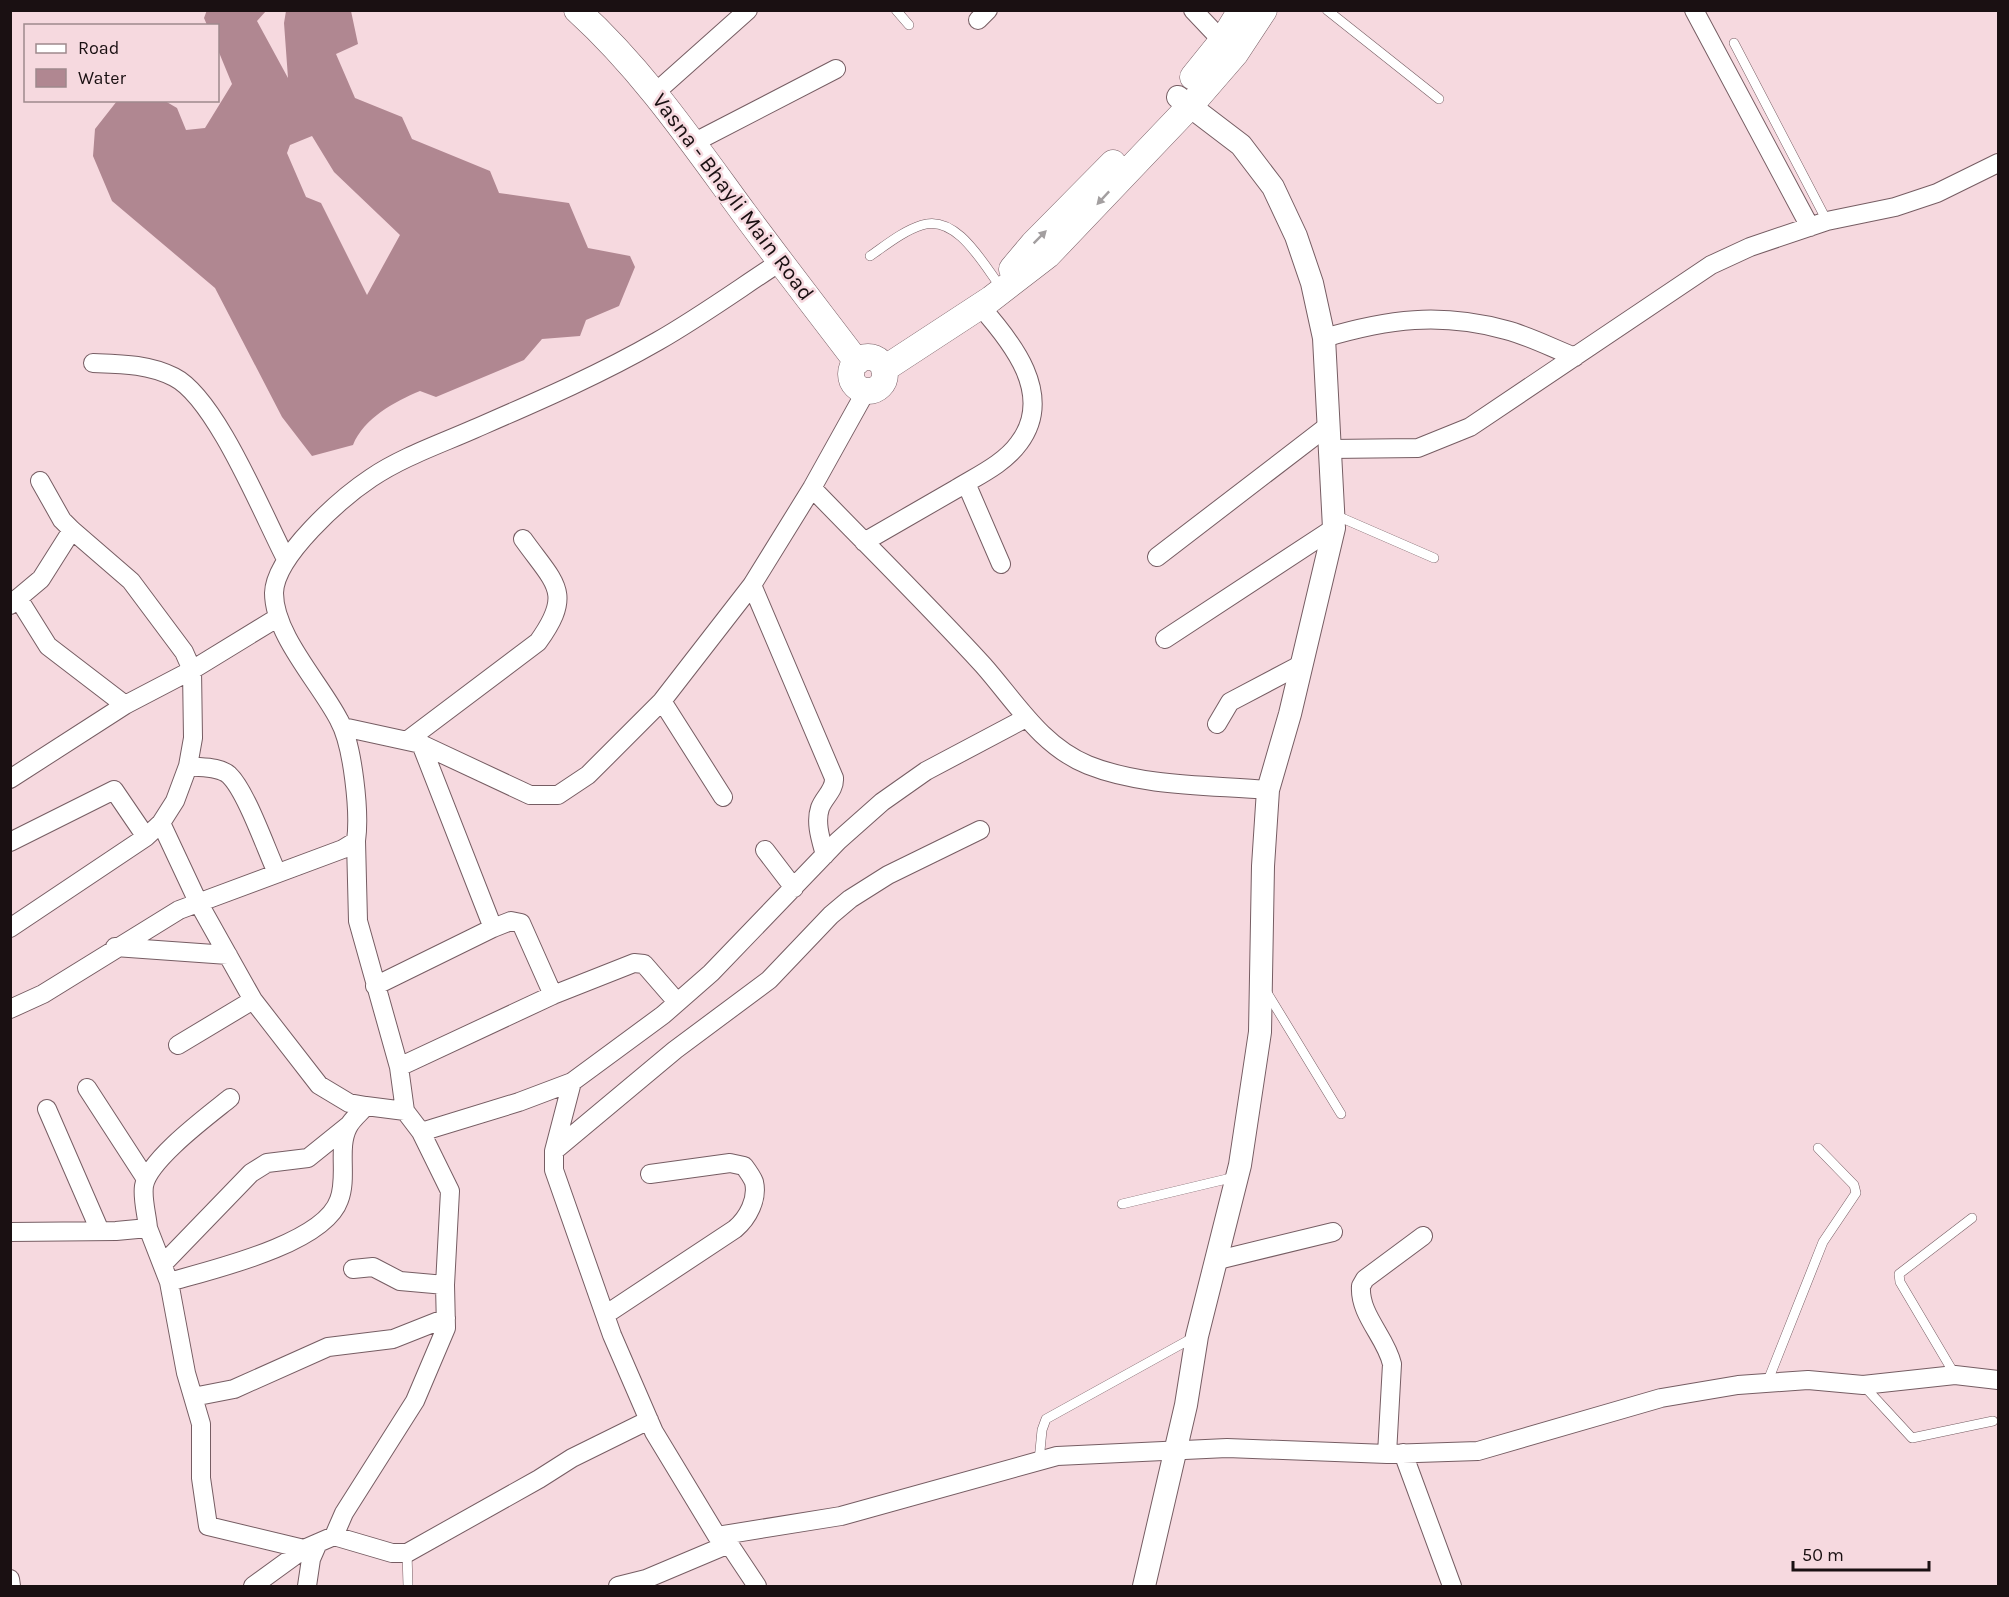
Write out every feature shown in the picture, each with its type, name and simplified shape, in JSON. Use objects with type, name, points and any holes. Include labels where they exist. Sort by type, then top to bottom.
[{"type":"main road","name":"Vasna - Bhayli Main Road","points":[[577,10],[605,36],[656,92],[780,262],[857,362]]},
{"type":"main road","name":"Vasna - Bhayli Main Road","points":[[589,10],[605,36]]},
{"type":"main road","points":[[1229,47],[1241,10]]},
{"type":"main road","points":[[884,369],[873,358],[857,362],[852,371],[853,381],[866,391],[881,385],[884,369],[1047,255],[1264,10]]},
{"type":"street","points":[[656,92],[748,10]]},
{"type":"street","points":[[1193,10],[1229,47]]},
{"type":"street","points":[[1694,10],[1818,224]]},
{"type":"street","points":[[693,143],[836,69]]},
{"type":"street","points":[[1144,1587],[1175,1450],[1197,1336],[1218,1260],[1237,1177],[1260,1032],[1263,866],[1268,790],[1302,664],[1334,521],[1324,338],[1312,284],[1296,236],[1273,187],[1241,145],[1184,101]]},
{"type":"street","points":[[1330,449],[1418,448],[1441,441],[1470,428],[1711,265],[1750,247],[1818,224],[1895,207],[1936,193],[1998,163]]},
{"type":"street","points":[[253,1587],[319,1542],[344,1513],[415,1401],[446,1328],[445,1285],[450,1191],[421,1132],[405,1111],[399,1067],[358,921],[356,841],[358,827],[355,786],[343,727],[277,618],[274,593],[276,576],[286,559],[329,513],[371,478],[412,456],[534,403],[657,341],[780,262]]},
{"type":"street","points":[[864,542],[993,466],[1019,444],[1031,420],[1032,392],[1021,359],[1000,329],[990,297]]},
{"type":"street","points":[[1324,338],[1402,319],[1456,321],[1507,330],[1575,357]]},
{"type":"street","points":[[93,363],[148,366],[176,377],[192,389],[222,433],[286,559]]},
{"type":"street","points":[[343,727],[415,742],[468,764],[513,790],[530,795],[558,795],[588,775],[662,701],[752,585],[812,488],[866,391]]},
{"type":"street","points":[[1157,557],[1329,425]]},
{"type":"street","points":[[10,928],[146,837],[161,823],[175,801],[188,766],[193,738],[192,670],[184,652],[131,581],[62,520],[40,481]]},
{"type":"street","points":[[966,483],[1000,564]]},
{"type":"street","points":[[812,488],[984,667],[1026,718],[1053,744],[1085,764],[1114,774],[1268,790]]},
{"type":"street","points":[[1165,639],[1334,521]]},
{"type":"street","points":[[72,530],[41,579],[14,602],[48,646],[125,705]]},
{"type":"street","points":[[415,742],[531,649],[551,624],[560,596],[556,586],[524,539]]},
{"type":"street","points":[[752,585],[834,778],[834,785],[820,807],[818,818],[825,855]]},
{"type":"street","points":[[10,779],[125,705],[192,670],[277,618]]},
{"type":"street","points":[[1217,724],[1230,702],[1302,664]]},
{"type":"street","points":[[662,701],[723,797]]},
{"type":"street","points":[[421,1132],[519,1102],[572,1082],[677,1002],[711,973],[825,855],[882,802],[926,771],[1026,718]]},
{"type":"street","points":[[415,742],[494,928]]},
{"type":"street","points":[[188,766],[216,769],[228,774],[239,790],[277,873]]},
{"type":"street","points":[[10,842],[114,790],[146,837]]},
{"type":"street","points":[[161,823],[198,902],[253,1000],[319,1085],[349,1103],[405,1111]]},
{"type":"street","points":[[554,1151],[675,1050],[769,980],[850,899],[888,875],[980,830]]},
{"type":"street","points":[[10,1009],[43,994],[116,947],[198,902],[343,849],[356,841]]},
{"type":"street","points":[[765,850],[794,888]]},
{"type":"street","points":[[375,986],[511,921],[521,922],[553,995]]},
{"type":"street","points":[[116,947],[228,955]]},
{"type":"street","points":[[399,1067],[553,995],[634,963],[644,964],[677,1002]]},
{"type":"street","points":[[178,1045],[253,1000]]},
{"type":"street","points":[[572,1082],[554,1151],[554,1170],[612,1335],[654,1432],[723,1540],[757,1587]]},
{"type":"street","points":[[87,1088],[146,1179]]},
{"type":"street","points":[[231,1098],[165,1154],[146,1179],[143,1189],[148,1228],[169,1282],[186,1372],[201,1424],[201,1484],[208,1526],[319,1542],[367,1545],[400,1553],[539,1479],[572,1458],[649,1420]]},
{"type":"street","points":[[162,1264],[251,1173],[267,1163],[308,1158],[349,1125],[366,1106]]},
{"type":"street","points":[[47,1109],[99,1231]]},
{"type":"street","points":[[169,1282],[260,1256],[294,1239],[325,1219],[339,1202],[344,1178],[344,1137],[349,1125]]},
{"type":"street","points":[[605,1315],[735,1229],[746,1220],[752,1205],[754,1182],[744,1166],[730,1163],[650,1174]]},
{"type":"street","points":[[10,1232],[148,1228]]},
{"type":"street","points":[[1218,1260],[1333,1232]]},
{"type":"street","points":[[1423,1236],[1365,1279],[1360,1286],[1364,1307],[1389,1350],[1392,1364],[1395,1454],[1452,1587]]},
{"type":"street","points":[[353,1269],[373,1267],[400,1281],[445,1285]]},
{"type":"street","points":[[193,1397],[234,1389],[328,1347],[393,1339],[446,1318]]},
{"type":"street","points":[[618,1587],[646,1579],[723,1540],[841,1516],[1058,1456],[1227,1448],[1395,1454],[1478,1450],[1661,1398],[1767,1383],[1808,1380],[1863,1385],[1955,1375],[1998,1380]]},
{"type":"street","points":[[307,1587],[311,1559],[319,1542]]},
{"type":"street","points":[[10,1579],[11,1587]]},
{"type":"lane","points":[[896,10],[909,25]]},
{"type":"lane","points":[[1327,10],[1439,99]]},
{"type":"lane","points":[[1734,43],[1818,224]]},
{"type":"lane","points":[[870,256],[908,231],[937,222],[948,225],[971,248],[990,297]]},
{"type":"lane","points":[[1334,521],[1434,558]]},
{"type":"lane","points":[[1262,983],[1341,1114]]},
{"type":"lane","points":[[1767,1383],[1823,1242],[1856,1193],[1854,1185],[1818,1148]]},
{"type":"lane","points":[[1122,1204],[1237,1177]]},
{"type":"lane","points":[[1955,1375],[1900,1282],[1899,1274],[1972,1218]]},
{"type":"lane","points":[[1039,1461],[1042,1430],[1046,1419],[1197,1336]]},
{"type":"lane","points":[[1863,1385],[1912,1438],[1993,1421]]},
{"type":"lane","points":[[400,1553],[408,1587]]},
{"type":"water","points":[[207,10],[266,11],[257,21],[288,78],[284,23],[286,11],[351,11],[358,44],[336,54],[355,98],[402,117],[412,139],[490,171],[499,193],[569,203],[588,248],[630,256],[635,267],[619,306],[586,320],[580,336],[542,339],[524,360],[436,397],[420,391],[410,395],[372,419],[358,435],[353,445],[312,456],[282,417],[215,288],[112,201],[93,156],[95,129],[116,102],[167,102],[177,108],[186,130],[205,128],[232,84],[219,52],[219,24],[207,24],[204,18]],"holes":[[[312,136],[334,172],[400,235],[367,295],[321,203],[306,197],[287,153],[290,145]]]}]
